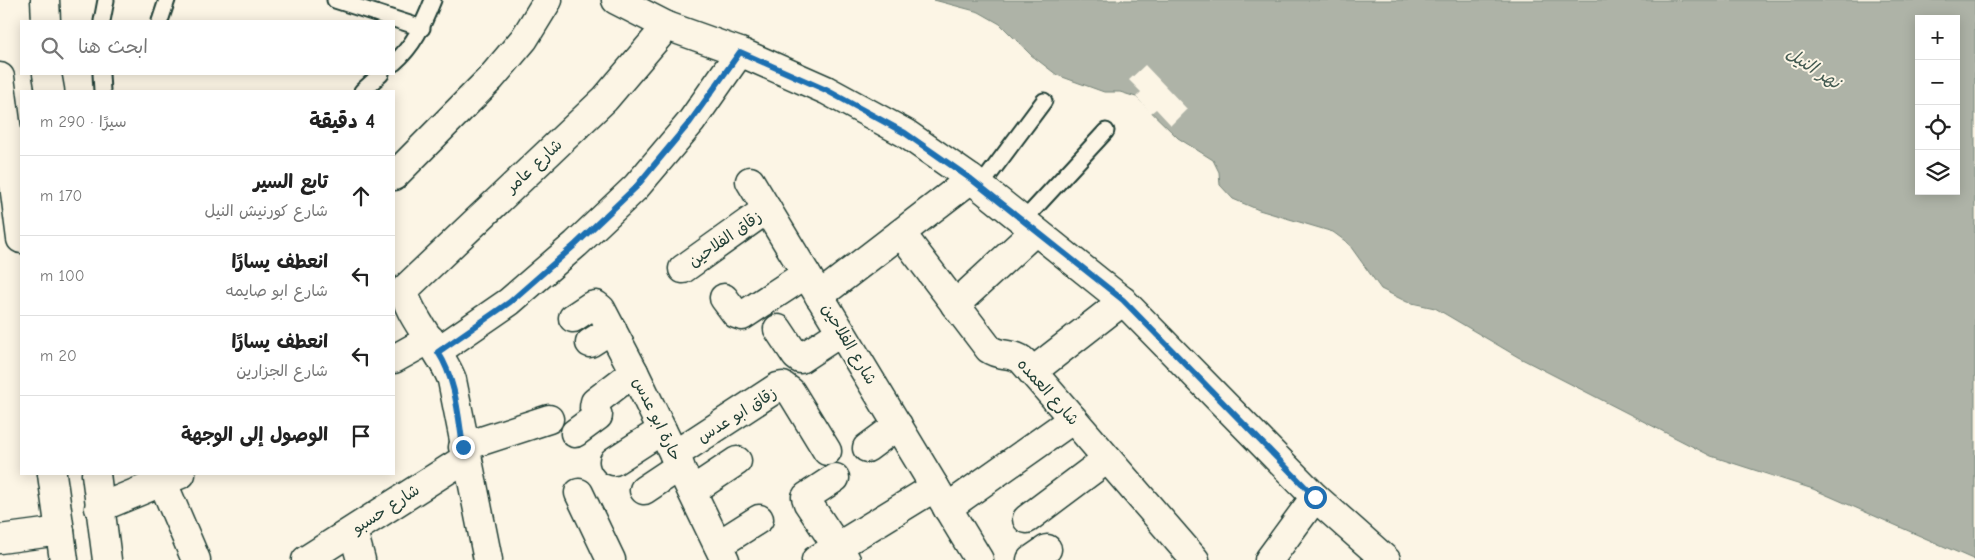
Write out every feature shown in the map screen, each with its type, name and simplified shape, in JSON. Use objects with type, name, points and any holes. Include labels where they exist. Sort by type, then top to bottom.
[{"type":"main road","points":[[45,0],[46,20]]},
{"type":"main road","points":[[395,175],[491,78],[524,39],[548,0]]},
{"type":"main road","points":[[616,0],[667,26],[740,52],[826,90],[905,133],[975,183],[1123,300],[1315,497],[1386,560]]},
{"type":"main road","name":"شارع عامر","points":[[434,345],[406,304],[404,289],[605,99],[667,26]]},
{"type":"main road","points":[[395,359],[434,345],[510,302],[576,244],[636,187],[690,122],[740,52]]},
{"type":"main road","points":[[47,75],[50,90]]},
{"type":"main road","points":[[0,77],[5,159],[20,234]]},
{"type":"main road","name":"شارع الفلاحين","points":[[750,181],[979,560]]},
{"type":"main road","points":[[724,298],[736,314],[742,316],[813,284],[901,233],[975,183]]},
{"type":"main road","name":"زقاق الفلاحين","points":[[683,269],[767,209]]},
{"type":"main road","points":[[955,304],[1029,226]]},
{"type":"main road","name":"شارع العمده","points":[[901,233],[989,349],[996,354],[1014,355],[1032,372],[1195,560]]},
{"type":"main road","points":[[1032,372],[1123,300]]},
{"type":"main road","name":"حارة ابو عدس","points":[[574,318],[591,306],[596,305],[601,336],[634,372],[721,552]]},
{"type":"main road","points":[[778,329],[800,359],[841,332]]},
{"type":"main road","points":[[434,345],[447,365],[452,380],[488,560]]},
{"type":"main road","points":[[575,433],[598,416],[594,402],[634,372]]},
{"type":"main road","name":"زقاق ابو عدس","points":[[677,461],[783,386],[791,392],[827,451]]},
{"type":"main road","name":"شارع حسبو","points":[[306,560],[353,531],[465,452],[549,419]]},
{"type":"main road","points":[[835,478],[806,497],[833,556],[941,497],[1073,420]]},
{"type":"main road","points":[[867,448],[898,425]]},
{"type":"main road","points":[[614,461],[662,430]]},
{"type":"main road","points":[[1027,519],[1107,459]]},
{"type":"main road","points":[[644,490],[677,461]]},
{"type":"main road","points":[[692,491],[737,461]]},
{"type":"main road","points":[[52,475],[64,560]]},
{"type":"main road","points":[[96,475],[107,560]]},
{"type":"main road","points":[[99,508],[172,478],[196,560]]},
{"type":"main road","points":[[579,493],[611,560]]},
{"type":"main road","points":[[1269,560],[1315,497]]},
{"type":"main road","points":[[721,552],[759,519]]},
{"type":"main road","points":[[0,539],[60,531]]},
{"type":"main road","points":[[353,531],[361,560]]},
{"type":"lane","points":[[102,20],[106,0]]},
{"type":"lane","points":[[160,20],[168,0]]},
{"type":"lane","points":[[335,0],[422,28]]},
{"type":"lane","points":[[395,62],[405,52],[422,28],[433,0]]},
{"type":"lane","points":[[101,75],[102,90]]},
{"type":"lane","points":[[363,90],[380,75]]},
{"type":"lane","points":[[975,183],[1044,101]]},
{"type":"lane","points":[[1029,226],[1106,131]]},
{"type":"water","name":"نهر النيل","points":[[934,0],[1975,0],[1975,560],[1813,489],[1711,456],[1518,357],[1435,308],[1407,302],[1381,289],[1348,243],[1333,232],[1259,210],[1233,199],[1220,185],[1219,172],[1213,160],[1178,138],[1136,97],[1120,92],[1104,92],[1057,75],[1031,55],[1000,24],[979,12]]},
{"type":"pier","points":[[1145,65],[1187,109],[1171,125],[1156,109],[1151,113],[1136,97],[1141,92],[1129,80]]},
{"type":"route","points":[[463,447],[452,380],[447,365],[438,352],[510,302],[576,244],[636,187],[690,122],[740,52],[826,90],[905,133],[971,179],[1123,300],[1315,497]]}]
